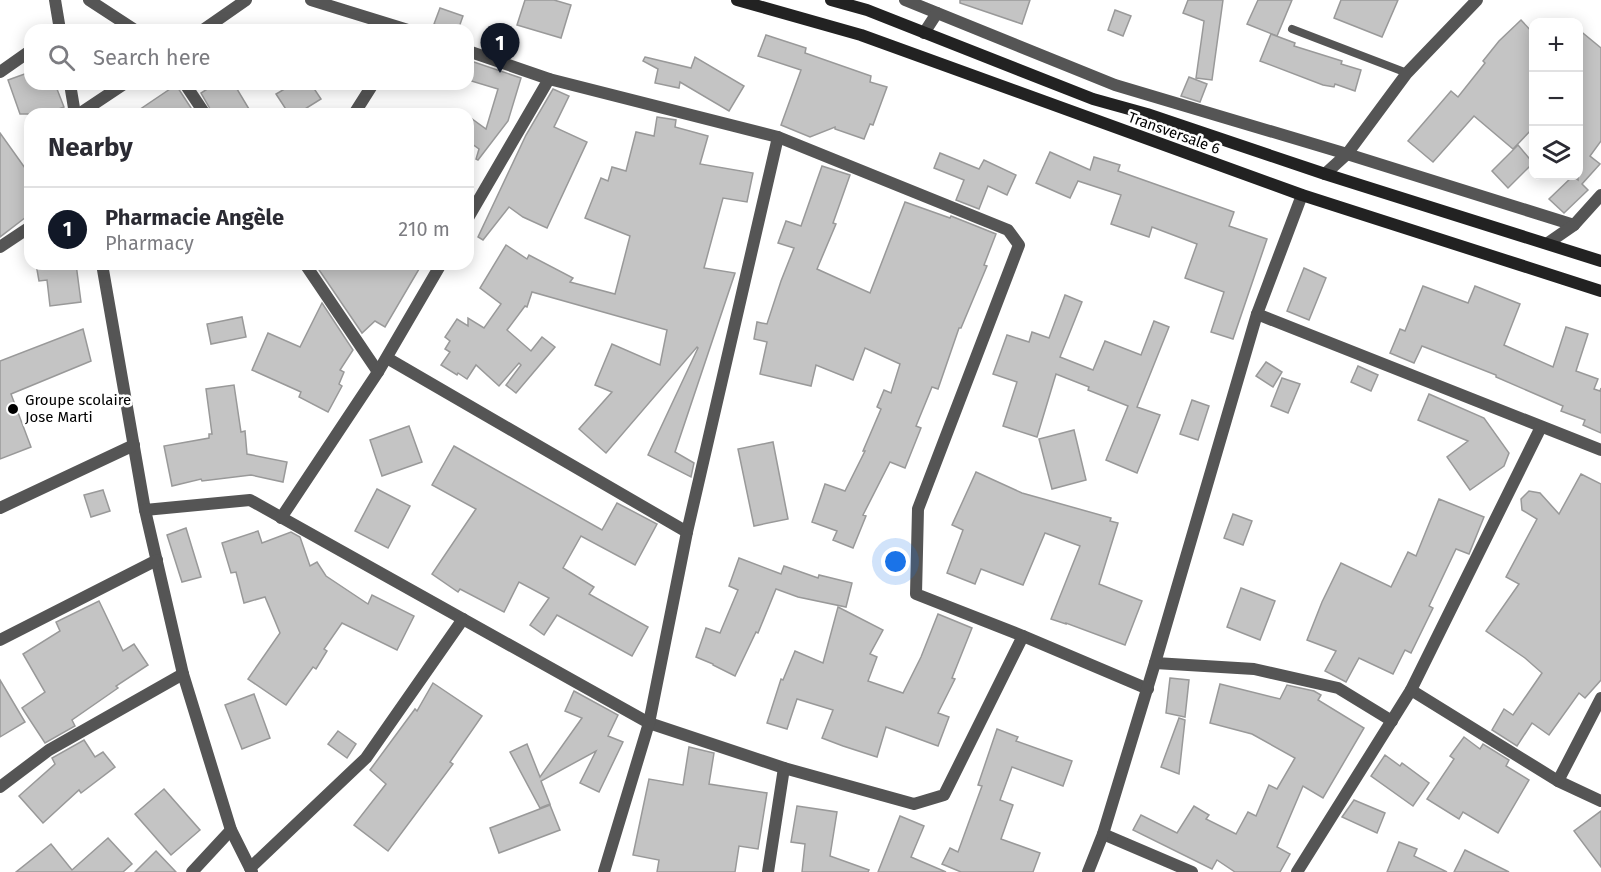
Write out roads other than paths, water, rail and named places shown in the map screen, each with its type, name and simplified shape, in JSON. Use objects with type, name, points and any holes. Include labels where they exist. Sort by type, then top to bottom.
[{"type":"main road","name":"Transversale 6","points":[[737,0],[861,36],[1302,195],[1601,291]]},
{"type":"main road","name":"Transversale 6","points":[[831,0],[867,10],[1109,103],[1601,261]]},
{"type":"street","points":[[55,0],[59,24]]},
{"type":"street","points":[[89,0],[126,24]]},
{"type":"street","points":[[212,24],[246,0]]},
{"type":"street","points":[[311,0],[388,24]]},
{"type":"street","points":[[905,0],[1115,85],[1574,225]]},
{"type":"street","points":[[1325,174],[1347,154],[1407,73],[1477,0]]},
{"type":"street","points":[[924,33],[937,13]]},
{"type":"street","points":[[474,53],[549,79],[778,137],[1008,230],[1019,245],[918,509],[916,594],[1148,689]]},
{"type":"street","points":[[0,72],[24,55]]},
{"type":"street","points":[[474,208],[549,79]]},
{"type":"street","points":[[1109,103],[1115,85]]},
{"type":"street","points":[[71,90],[76,108]]},
{"type":"street","points":[[86,108],[115,90]]},
{"type":"street","points":[[189,90],[201,108]]},
{"type":"street","points":[[358,108],[369,90]]},
{"type":"street","points":[[1147,114],[1154,97]]},
{"type":"street","points":[[604,872],[649,723],[687,532],[778,137]]},
{"type":"street","points":[[1088,872],[1103,834],[1148,689],[1257,314],[1302,195]]},
{"type":"street","points":[[1548,243],[1574,225],[1601,195]]},
{"type":"street","points":[[0,247],[24,231]]},
{"type":"street","points":[[103,270],[146,510],[183,674],[231,830],[251,870],[366,758],[464,619]]},
{"type":"street","points":[[308,270],[378,372]]},
{"type":"street","points":[[281,518],[387,358],[438,270]]},
{"type":"street","points":[[1257,314],[1601,450]]},
{"type":"street","points":[[387,358],[687,532]]},
{"type":"street","points":[[1298,872],[1411,690],[1541,428]]},
{"type":"street","points":[[0,508],[134,445]]},
{"type":"street","points":[[146,510],[250,500],[649,723],[784,768],[914,804],[944,795],[1023,636]]},
{"type":"street","points":[[0,640],[157,560]]},
{"type":"street","points":[[1155,663],[1254,669],[1338,688],[1392,721]]},
{"type":"street","points":[[0,787],[49,750],[183,674]]},
{"type":"street","points":[[1411,690],[1558,781],[1601,801]]},
{"type":"street","points":[[1558,781],[1601,698]]},
{"type":"street","points":[[768,872],[784,768]]},
{"type":"street","points":[[192,872],[231,830]]},
{"type":"street","points":[[1103,834],[1192,872]]},
{"type":"lane","points":[[1292,29],[1407,73]]},
{"type":"place","name":"Pharmacie Angèle","points":[[500,73]]},
{"type":"place","name":"Groupe scolaire Jose Marti","points":[[13,409]]}]
